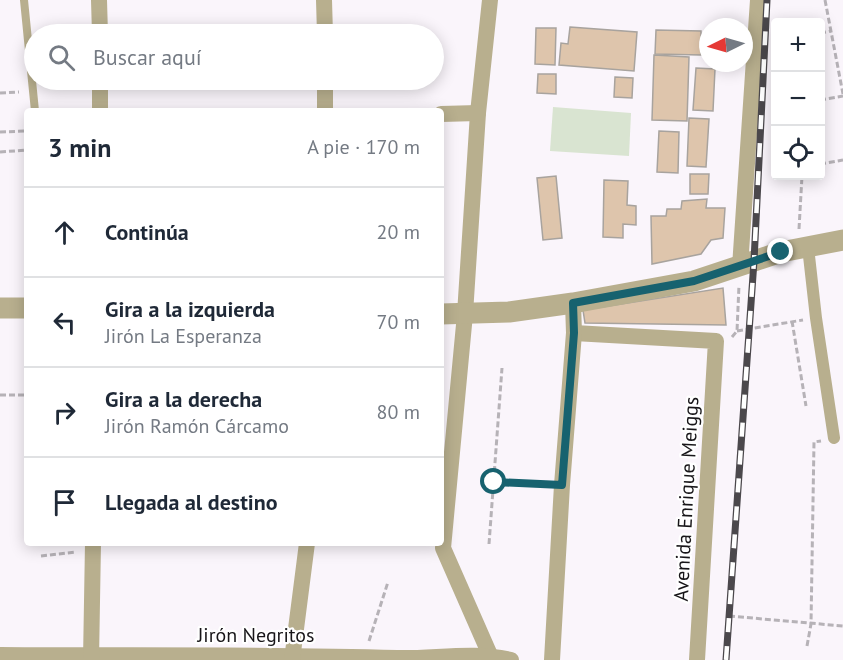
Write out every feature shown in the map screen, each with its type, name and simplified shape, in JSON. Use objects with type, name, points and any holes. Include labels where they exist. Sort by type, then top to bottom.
[{"type":"street","points":[[99,0],[100,24]]},
{"type":"street","points":[[324,0],[325,24]]},
{"type":"street","points":[[444,537],[465,314],[478,113],[490,0]]},
{"type":"street","points":[[740,267],[758,0]]},
{"type":"street","points":[[100,90],[100,108]]},
{"type":"street","points":[[325,90],[325,108]]},
{"type":"street","points":[[444,114],[478,113]]},
{"type":"street","points":[[444,314],[509,312],[694,281],[765,257],[843,240]]},
{"type":"street","points":[[803,248],[834,438]]},
{"type":"street","points":[[552,660],[574,333],[573,303]]},
{"type":"street","points":[[0,308],[24,308]]},
{"type":"street","name":"Avenida Enrique Meiggs","points":[[574,333],[716,341],[697,660]]},
{"type":"street","points":[[292,657],[307,546]]},
{"type":"street","points":[[443,546],[490,655]]},
{"type":"street","points":[[91,658],[93,547]]},
{"type":"street","name":"Jirón Negritos","points":[[0,655],[91,658],[363,657],[418,659],[490,655],[511,660]]},
{"type":"lane","points":[[24,0],[26,24]]},
{"type":"lane","points":[[33,91],[35,108]]},
{"type":"path","points":[[825,0],[843,95],[825,99]]},
{"type":"path","points":[[825,32],[831,31]]},
{"type":"path","points":[[0,93],[33,91]]},
{"type":"path","points":[[0,132],[24,131]]},
{"type":"path","points":[[0,152],[24,150]]},
{"type":"path","points":[[825,163],[843,160]]},
{"type":"path","points":[[802,180],[803,248]]},
{"type":"path","points":[[740,267],[736,331],[816,318]]},
{"type":"path","points":[[792,321],[806,406]]},
{"type":"path","points":[[489,544],[502,368]]},
{"type":"path","points":[[0,395],[24,395]]},
{"type":"path","points":[[807,646],[811,624],[814,442]]},
{"type":"path","points":[[494,482],[562,485]]},
{"type":"path","points":[[41,556],[93,547]]},
{"type":"path","points":[[363,657],[388,582]]},
{"type":"path","points":[[729,616],[843,626]]},
{"type":"green space","points":[[553,107],[631,113],[629,156],[550,151]]},
{"type":"building","points":[[570,27],[637,32],[634,71],[559,65],[561,43],[568,44]]},
{"type":"building","points":[[536,28],[556,28],[555,65],[535,64]]},
{"type":"building","points":[[656,30],[699,31],[699,55],[655,54]]},
{"type":"building","points":[[654,55],[689,57],[687,121],[652,120]]},
{"type":"building","points":[[696,68],[699,68],[699,72],[715,72],[713,111],[693,110]]},
{"type":"building","points":[[538,74],[556,74],[556,94],[537,93]]},
{"type":"building","points":[[615,77],[633,78],[632,98],[614,97]]},
{"type":"building","points":[[689,118],[709,119],[706,167],[687,166]]},
{"type":"building","points":[[659,131],[679,132],[678,173],[657,172]]},
{"type":"building","points":[[690,174],[709,174],[708,194],[690,194]]},
{"type":"building","points":[[556,176],[562,238],[543,240],[537,178]]},
{"type":"building","points":[[604,180],[628,181],[627,205],[636,206],[636,225],[623,224],[623,238],[603,237]]},
{"type":"building","points":[[707,199],[706,208],[725,208],[723,238],[711,240],[701,254],[652,264],[651,216],[666,216],[667,209],[681,209],[682,201]]},
{"type":"building","points":[[723,288],[726,325],[585,323],[583,310]]},
{"type":"railway","points":[[726,660],[754,261],[767,0]]},
{"type":"route","points":[[494,482],[562,485],[574,333],[573,303],[711,277],[781,252]]}]
